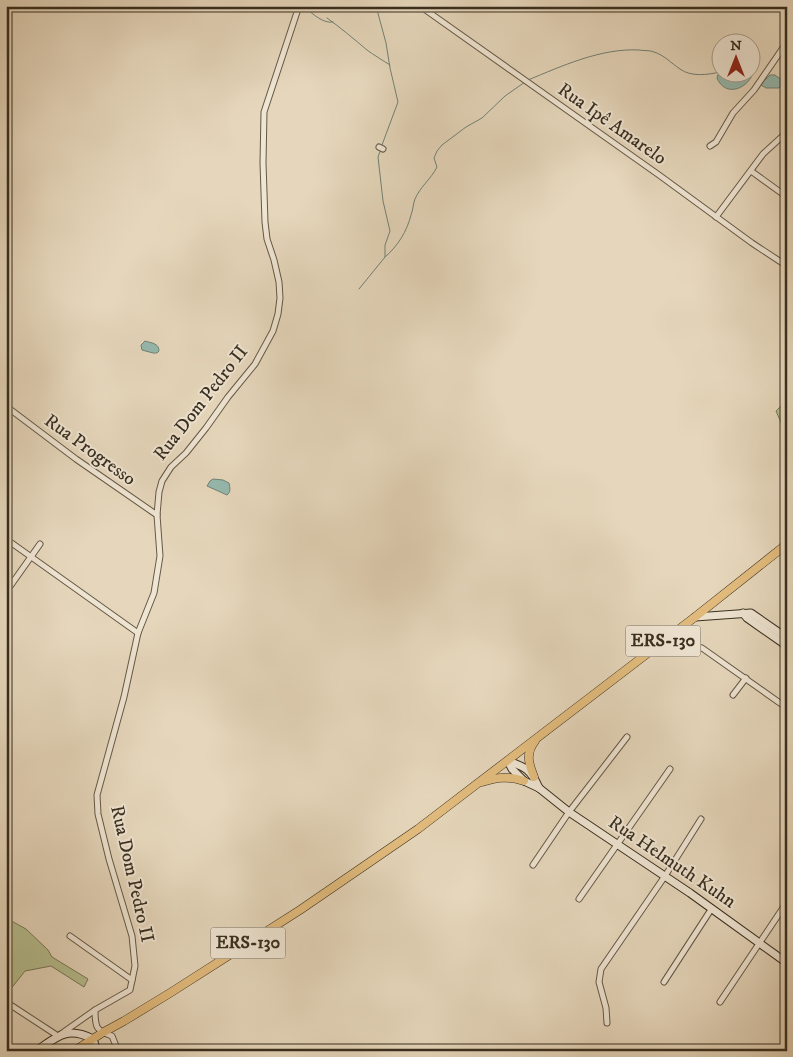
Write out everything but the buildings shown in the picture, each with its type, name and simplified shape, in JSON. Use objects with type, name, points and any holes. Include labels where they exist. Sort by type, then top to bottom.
[{"type":"main road","name":"ERS-130","points":[[74,1051],[300,910],[418,830],[787,544]]},
{"type":"main road","points":[[743,613],[747,618],[787,646]]},
{"type":"main road","points":[[695,617],[751,613],[787,638]]},
{"type":"main road","points":[[538,788],[529,765],[529,755],[532,745],[539,737]]},
{"type":"main road","points":[[508,761],[520,765],[534,777]]},
{"type":"main road","name":"Rua Helmuth Kuhn","points":[[508,761],[512,769],[524,781],[538,788],[569,812],[712,908],[787,963]]},
{"type":"main road","points":[[474,786],[483,782],[504,778],[524,781]]},
{"type":"main road","points":[[36,1051],[58,1036],[74,1032],[93,1038],[97,1051]]},
{"type":"street","name":"Rua Dom Pedro II","points":[[132,980],[135,966],[132,936],[109,859],[98,814],[97,795],[124,697],[138,633],[154,593],[160,556],[157,515],[162,481],[171,467],[186,453],[255,364],[273,331],[278,314],[279,282],[267,239],[265,222],[264,112],[299,6]]},
{"type":"street","name":"Rua Ipê Amarelo","points":[[420,6],[787,266]]},
{"type":"street","points":[[710,146],[716,142],[733,112],[754,90],[787,42]]},
{"type":"street","points":[[716,216],[763,154],[787,132]]},
{"type":"street","points":[[751,170],[787,196]]},
{"type":"street","name":"Rua Progresso","points":[[7,407],[76,459],[157,515]]},
{"type":"street","points":[[6,539],[138,633]]},
{"type":"street","points":[[6,592],[40,544]]},
{"type":"street","points":[[702,648],[787,708]]},
{"type":"street","points":[[734,695],[746,678]]},
{"type":"street","points":[[533,865],[569,812],[627,737]]},
{"type":"street","points":[[579,898],[670,769]]},
{"type":"street","points":[[607,1023],[606,1008],[599,982],[601,969],[665,876],[701,819]]},
{"type":"street","points":[[720,1002],[787,902]]},
{"type":"street","points":[[664,982],[712,908]]},
{"type":"street","points":[[6,1002],[58,1036],[95,1010],[130,990],[132,980],[70,936]]},
{"type":"street","points":[[95,1010],[96,1025],[102,1033],[112,1036],[119,1051]]},
{"type":"green space","points":[[784,403],[787,403],[787,436],[776,411]]},
{"type":"green space","points":[[6,918],[26,929],[48,950],[52,957],[88,979],[84,987],[51,966],[25,971],[6,995]]},
{"type":"water","points":[[770,75],[775,75],[782,80],[779,88],[766,88],[761,85]]},
{"type":"water","points":[[720,82],[747,82],[736,89],[722,86]]},
{"type":"water","points":[[145,341],[156,345],[159,351],[153,353],[142,350],[141,345]]},
{"type":"water","points":[[213,479],[229,483],[230,490],[227,495],[207,486]]},
{"type":"waterway","points":[[376,6],[398,102],[382,145]]},
{"type":"waterway","points":[[306,9],[322,20],[333,22]]},
{"type":"waterway","points":[[327,18],[367,50],[390,65]]},
{"type":"waterway","points":[[528,80],[582,59],[625,50],[652,51],[661,55],[684,72],[710,73]]},
{"type":"waterway","points":[[385,257],[401,238],[409,221],[417,195],[437,167],[434,158],[437,151],[466,127],[482,118],[505,96],[525,82]]},
{"type":"waterway","points":[[359,289],[385,257],[385,245],[390,231],[383,201],[378,157],[381,149]]}]
